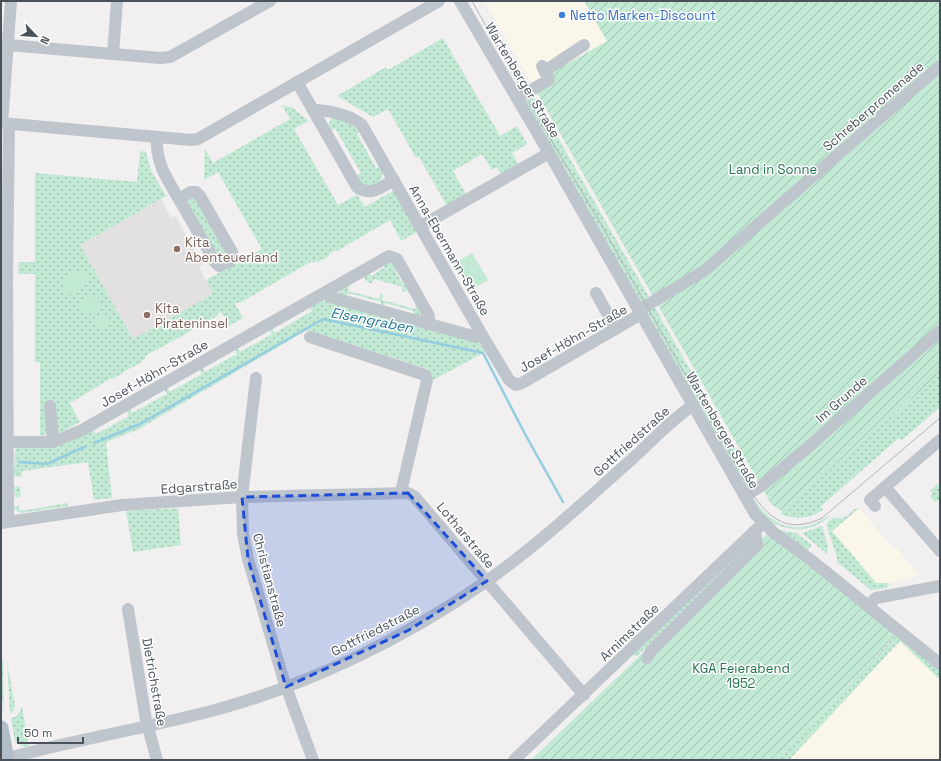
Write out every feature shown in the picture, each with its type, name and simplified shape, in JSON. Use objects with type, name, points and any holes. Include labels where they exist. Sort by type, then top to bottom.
[{"type":"main road","points":[[1,728],[5,760]]},
{"type":"street","points":[[5,523],[8,442],[7,281],[3,92],[11,1]]},
{"type":"street","points":[[113,54],[117,1]]},
{"type":"street","points":[[4,124],[191,140],[198,139],[439,1]]},
{"type":"street","name":"Wartenberger Straße","points":[[460,1],[549,153],[745,496],[759,527],[868,605],[940,664]]},
{"type":"street","points":[[8,45],[160,58],[170,57],[263,3]]},
{"type":"street","points":[[517,98],[549,80],[543,68],[584,45]]},
{"type":"street","name":"Schreberpromenade","points":[[640,312],[655,300],[704,271],[940,66]]},
{"type":"street","name":"Anna-Ebermann-Straße","points":[[297,82],[357,187],[364,192],[370,192],[394,180]]},
{"type":"street","name":"Anna-Ebermann-Straße","points":[[313,110],[322,110],[358,121],[362,125],[482,335]]},
{"type":"street","points":[[157,137],[156,150],[159,163],[179,199],[215,262],[219,266],[229,262],[233,258],[232,252],[200,196],[196,192],[191,192],[179,199]]},
{"type":"street","name":"Wartenberger Straße","points":[[420,226],[549,153]]},
{"type":"street","name":"Josef-Höhn-Straße","points":[[8,442],[53,442],[82,430],[389,256],[394,256],[397,259],[422,301],[430,316],[428,323]]},
{"type":"street","points":[[327,292],[330,297],[477,337],[482,335]]},
{"type":"street","points":[[596,293],[616,329]]},
{"type":"street","name":"Josef-Höhn-Straße","points":[[482,335],[509,380],[516,385],[616,329],[640,312]]},
{"type":"street","name":"Im Grunde","points":[[745,496],[760,487],[806,449],[940,331]]},
{"type":"street","points":[[310,337],[425,375],[427,380],[401,492]]},
{"type":"street","name":"Christianstraße","points":[[256,378],[242,497],[243,534],[248,559],[286,687],[313,760]]},
{"type":"street","name":"Gottfriedstraße","points":[[5,760],[25,757],[216,710],[286,687],[372,649],[409,630],[487,581],[568,517],[693,405]]},
{"type":"street","points":[[50,406],[53,442]]},
{"type":"street","points":[[875,506],[870,500],[940,440]]},
{"type":"street","points":[[885,487],[940,551]]},
{"type":"street","name":"Edgarstraße","points":[[5,523],[109,506],[242,497],[401,492]]},
{"type":"street","name":"Lotharstraße","points":[[401,492],[414,496],[584,695]]},
{"type":"street","points":[[647,658],[651,651],[757,545],[759,527]]},
{"type":"street","name":"Arnimstraße","points":[[514,760],[759,527]]},
{"type":"street","points":[[868,605],[876,598],[940,586]]},
{"type":"street","name":"Dietrichstraße","points":[[128,609],[148,726],[157,760]]},
{"type":"highlighted area","points":[[408,493],[487,581],[409,630],[286,687],[248,559],[242,497]]},
{"type":"shaded area","points":[[484,1],[584,1],[607,41],[532,84]]},
{"type":"shaded area","points":[[161,199],[171,218],[175,216],[203,264],[199,267],[213,294],[133,339],[80,245]]},
{"type":"shaded area","points":[[859,508],[894,549],[896,547],[920,575],[896,582],[876,583],[832,531]]},
{"type":"shaded area","points":[[900,641],[940,680],[940,760],[789,760]]},
{"type":"green space","name":"Land in Sonne","points":[[584,1],[940,1],[940,374],[782,511],[771,504],[532,84],[607,41]]},
{"type":"green space","points":[[443,38],[500,136],[517,126],[527,144],[512,153],[520,167],[502,177],[497,167],[492,170],[482,154],[453,171],[466,194],[447,206],[419,157],[416,158],[388,109],[373,117],[337,96],[386,67],[388,70]]},
{"type":"green space","points":[[534,96],[650,299],[643,303],[639,302],[525,101]]},
{"type":"green space","points":[[282,105],[293,108],[308,121],[294,129],[338,205],[357,195],[365,207],[393,191],[420,230],[401,241],[390,220],[337,251],[336,250],[329,254],[329,256],[318,262],[317,260],[313,263],[312,261],[240,303],[235,304],[243,318],[229,326],[221,312],[217,314],[218,316],[198,325],[198,327],[145,356],[146,358],[141,361],[142,362],[112,379],[111,378],[74,401],[69,402],[80,422],[57,434],[40,435],[40,362],[35,362],[35,274],[18,274],[19,262],[35,262],[35,173],[137,182],[140,151],[146,152],[151,171],[166,196],[80,245],[133,339],[213,294],[206,280],[262,249],[218,172],[204,180],[205,149],[213,163],[290,119]]},
{"type":"green space","points":[[332,117],[341,118],[361,131],[357,134],[376,168],[382,166],[382,178],[376,185],[368,186],[360,182],[356,176],[361,173],[335,128],[330,131],[329,124]]},
{"type":"green space","points":[[194,196],[229,255],[221,261],[186,204],[187,200]]},
{"type":"green space","points":[[472,253],[488,280],[469,291],[454,264]]},
{"type":"green space","points":[[391,262],[400,268],[396,271],[403,285],[408,282],[407,291],[402,292],[403,287],[374,279],[372,284],[365,280],[364,276],[367,271],[371,276],[384,268],[382,263]]},
{"type":"green space","points":[[82,269],[89,282],[68,295],[60,281]]},
{"type":"green space","points":[[346,285],[349,286],[348,291],[379,299],[380,294],[383,295],[382,300],[415,309],[416,304],[423,312],[420,316],[413,316],[414,311],[385,303],[383,308],[380,307],[381,302],[348,293],[346,298],[341,296],[339,291]]},
{"type":"green space","points":[[96,294],[103,306],[86,316],[79,304]]},
{"type":"green space","points":[[322,300],[478,342],[487,351],[433,380],[428,369],[307,330],[139,429],[106,442],[112,498],[94,500],[88,462],[22,471],[22,477],[14,476],[15,450],[19,447],[93,429],[96,434],[129,416],[126,410],[129,408],[132,413],[167,394],[164,389],[167,387],[170,392],[202,374],[199,369],[202,367],[205,372],[237,354],[234,349],[237,348],[240,352],[272,334],[269,329],[271,327],[275,333],[312,311],[309,306]]},
{"type":"green space","points":[[654,306],[755,484],[747,489],[646,313],[646,310]]},
{"type":"green space","points":[[107,314],[112,323],[100,330],[95,321]]},
{"type":"green space","points":[[940,374],[940,407],[902,440],[899,438],[821,506],[823,510],[802,518],[780,514],[782,511]]},
{"type":"green space","points":[[940,482],[940,503],[937,500],[935,502],[930,496],[932,494],[930,491]]},
{"type":"green space","points":[[20,486],[21,496],[15,498],[14,487]]},
{"type":"green space","points":[[752,496],[763,511],[777,522],[784,525],[802,527],[814,524],[830,516],[817,525],[804,529],[790,529],[775,524],[773,526],[757,509]]},
{"type":"green space","points":[[68,503],[68,506],[21,513],[14,509],[14,507],[19,506],[20,511]]},
{"type":"green space","points":[[178,508],[181,545],[133,552],[126,511]]},
{"type":"green space","points":[[856,508],[859,508],[832,531],[876,583],[887,583],[889,585],[886,588],[871,590],[837,562],[837,557],[826,524],[833,517],[840,519],[843,518]]},
{"type":"green space","points":[[822,526],[828,547],[827,554],[802,533]]},
{"type":"green space","points":[[780,530],[796,533],[812,545],[807,551]]},
{"type":"green space","name":"KGA Feierabend 1952","points":[[768,533],[895,635],[777,760],[531,760]]},
{"type":"green space","points":[[773,538],[940,669],[940,680],[900,641],[789,760],[777,760],[895,636]]},
{"type":"green space","points":[[752,539],[755,539],[637,656],[631,655]]},
{"type":"green space","points":[[1,659],[3,659],[4,713],[1,693]]},
{"type":"green space","points":[[7,662],[15,706],[13,711],[10,713]]},
{"type":"green space","points":[[22,707],[28,742],[31,745],[23,747],[15,741],[11,719],[18,715]]},
{"type":"waterway","name":"Elsengraben","points":[[94,443],[140,424],[323,319],[483,353],[525,434],[563,502]]},
{"type":"waterway","name":"Elsengraben","points":[[19,462],[47,464],[84,447]]},
{"type":"tram line","points":[[472,1],[524,94],[602,226],[751,492],[765,510],[781,522],[790,524],[800,525],[822,518],[940,418]]},
{"type":"place","name":"Netto Marken-Discount","points":[[562,15]]},
{"type":"place","name":"Kita Abenteuerland","points":[[177,249]]},
{"type":"place","name":"Kita Pirateninsel","points":[[147,315]]}]
